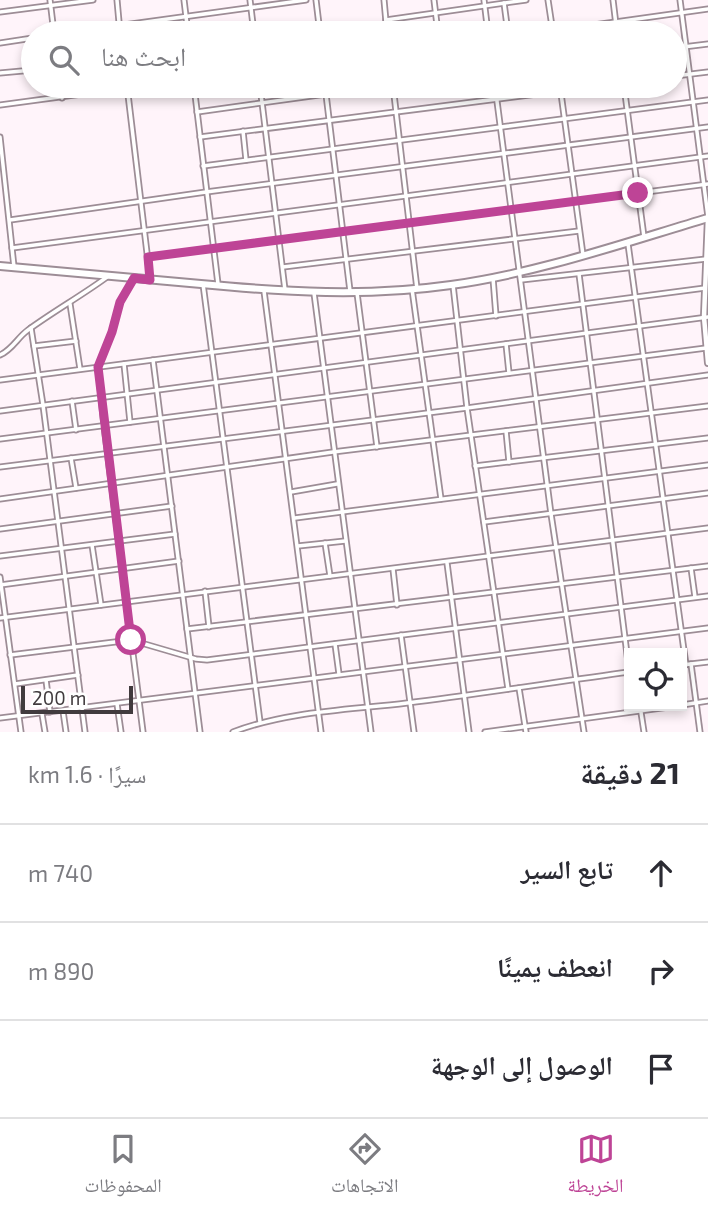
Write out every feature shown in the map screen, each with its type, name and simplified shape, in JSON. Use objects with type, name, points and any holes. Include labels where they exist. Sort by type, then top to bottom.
[{"type":"main road","points":[[0,266],[264,291],[353,293],[414,289],[453,285],[520,272],[708,218]]},
{"type":"street","points":[[0,12],[51,3],[93,0]]},
{"type":"street","points":[[117,0],[119,21]]},
{"type":"street","points":[[184,0],[187,21]]},
{"type":"street","points":[[250,0],[252,21]]},
{"type":"street","points":[[153,21],[306,0]]},
{"type":"street","points":[[316,0],[319,21]]},
{"type":"street","points":[[384,0],[386,21]]},
{"type":"street","points":[[434,0],[437,21]]},
{"type":"street","points":[[484,0],[487,21]]},
{"type":"street","points":[[392,21],[526,0]]},
{"type":"street","points":[[548,0],[551,21]]},
{"type":"street","points":[[613,0],[615,21]]},
{"type":"street","points":[[680,0],[683,21]]},
{"type":"street","points":[[51,3],[53,21]]},
{"type":"street","points":[[504,3],[506,21]]},
{"type":"street","points":[[622,21],[708,9]]},
{"type":"street","points":[[0,43],[21,40]]},
{"type":"street","points":[[687,47],[708,44]]},
{"type":"street","points":[[687,54],[706,184],[708,363]]},
{"type":"street","points":[[0,74],[21,71]]},
{"type":"street","points":[[687,75],[708,72]]},
{"type":"street","points":[[0,105],[54,98]]},
{"type":"street","points":[[128,98],[150,280]]},
{"type":"street","points":[[195,98],[219,286]]},
{"type":"street","points":[[262,98],[286,292]]},
{"type":"street","points":[[197,112],[290,98]]},
{"type":"street","points":[[327,98],[347,260],[362,333],[377,447]]},
{"type":"street","points":[[394,98],[413,253],[416,326],[441,499]]},
{"type":"street","points":[[200,137],[508,98]]},
{"type":"street","points":[[561,98],[583,255]]},
{"type":"street","points":[[626,98],[644,237]]},
{"type":"street","points":[[497,100],[560,584],[583,732]]},
{"type":"street","points":[[204,166],[708,100]]},
{"type":"street","points":[[10,220],[708,127]]},
{"type":"street","points":[[243,131],[246,160]]},
{"type":"street","points":[[0,139],[14,267]]},
{"type":"street","points":[[12,248],[708,156]]},
{"type":"street","points":[[148,257],[706,184]]},
{"type":"street","points":[[283,267],[579,231]]},
{"type":"street","points":[[628,242],[684,648]]},
{"type":"street","points":[[521,280],[706,259]]},
{"type":"street","points":[[579,274],[626,648]]},
{"type":"street","points":[[0,355],[31,328],[108,276]]},
{"type":"street","points":[[134,278],[120,302],[98,367],[143,732]]},
{"type":"street","points":[[493,278],[496,316]]},
{"type":"street","points":[[203,284],[260,722]]},
{"type":"street","points":[[453,285],[467,408],[508,689]]},
{"type":"street","points":[[264,291],[321,732]]},
{"type":"street","points":[[0,380],[706,291]]},
{"type":"street","points":[[314,293],[337,484],[372,732]]},
{"type":"street","points":[[70,304],[80,369]]},
{"type":"street","points":[[0,411],[706,317]]},
{"type":"street","points":[[31,328],[85,732]]},
{"type":"street","points":[[34,346],[76,341]]},
{"type":"street","points":[[506,344],[509,373]]},
{"type":"street","points":[[0,439],[707,347]]},
{"type":"street","points":[[153,360],[200,732]]},
{"type":"street","points":[[124,363],[130,422]]},
{"type":"street","points":[[0,467],[467,408],[708,374]]},
{"type":"street","points":[[72,401],[76,430]]},
{"type":"street","points":[[0,499],[333,452],[708,406]]},
{"type":"street","points":[[506,430],[509,462]]},
{"type":"street","points":[[475,466],[708,438]]},
{"type":"street","points":[[71,458],[76,488]]},
{"type":"street","points":[[295,518],[708,465]]},
{"type":"street","points":[[291,492],[337,484]]},
{"type":"street","points":[[484,522],[708,493]]},
{"type":"street","points":[[0,529],[172,506]]},
{"type":"street","points":[[0,618],[708,528]]},
{"type":"street","points":[[0,556],[175,534]]},
{"type":"street","points":[[298,546],[346,541]]},
{"type":"street","points":[[325,543],[330,576]]},
{"type":"street","points":[[92,545],[101,605]]},
{"type":"street","points":[[1,585],[178,561]]},
{"type":"street","points":[[447,563],[469,732]]},
{"type":"street","points":[[187,629],[708,566]]},
{"type":"street","points":[[691,568],[695,597]]},
{"type":"street","points":[[393,569],[397,605]]},
{"type":"street","points":[[0,577],[21,732]]},
{"type":"street","points":[[205,591],[209,627]]},
{"type":"street","points":[[10,655],[131,640],[207,660],[708,596]]},
{"type":"street","points":[[0,718],[708,628]]},
{"type":"street","points":[[401,635],[414,732]]},
{"type":"street","points":[[335,643],[339,674]]},
{"type":"street","points":[[687,664],[708,662]]},
{"type":"street","points":[[687,668],[697,703],[701,732],[708,731]]},
{"type":"street","points":[[233,732],[260,722],[624,672]]},
{"type":"street","points":[[15,684],[78,675]]},
{"type":"street","points":[[46,680],[50,713]]},
{"type":"street","points":[[519,688],[526,732]]},
{"type":"street","points":[[687,704],[708,701]]},
{"type":"street","points":[[117,704],[121,732]]},
{"type":"street","points":[[63,711],[66,732]]},
{"type":"street","points":[[485,732],[624,711]]},
{"type":"street","points":[[640,711],[644,732]]},
{"type":"street","points":[[42,714],[44,732]]},
{"type":"route","points":[[131,640],[98,367],[126,290],[134,278],[150,280],[148,257],[638,193]]}]
